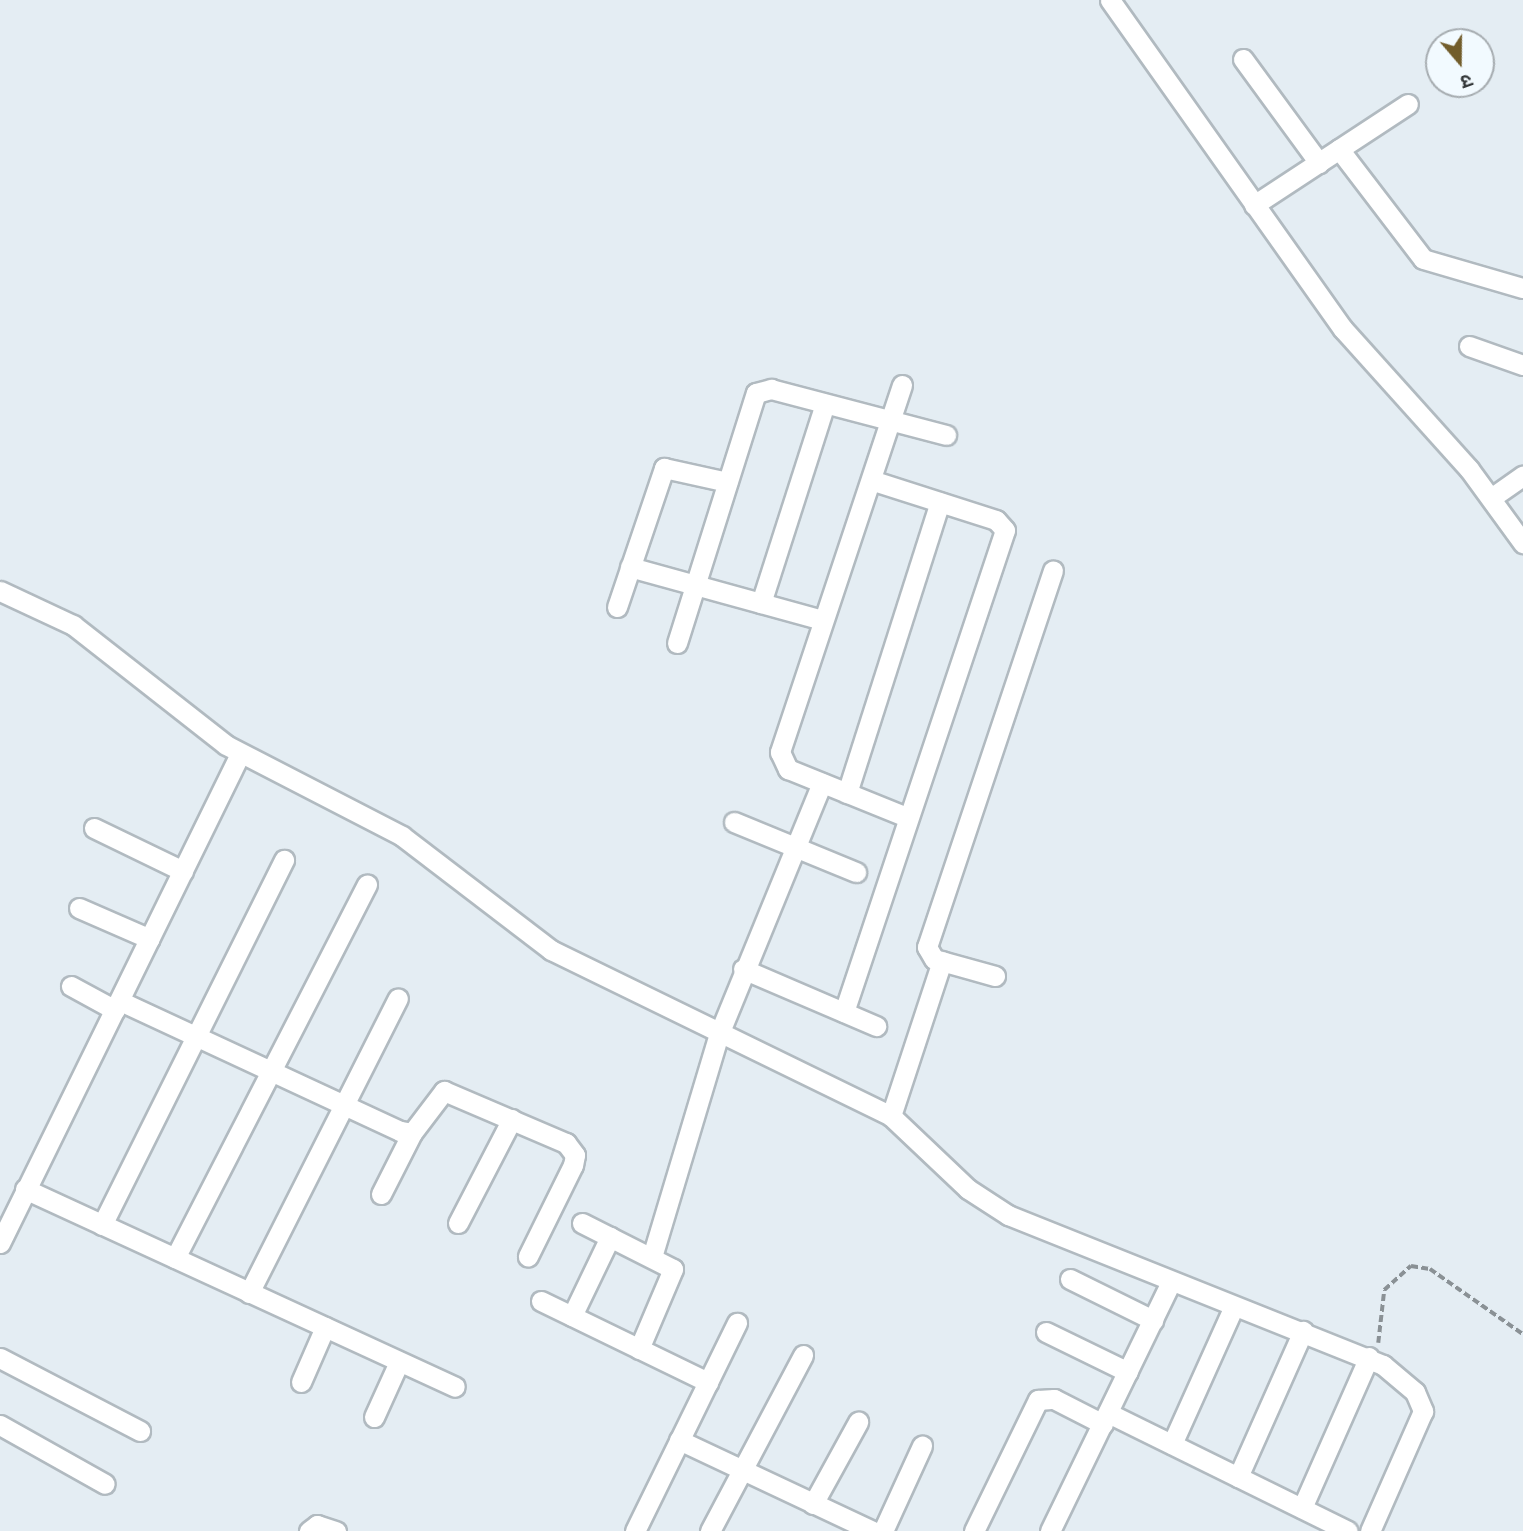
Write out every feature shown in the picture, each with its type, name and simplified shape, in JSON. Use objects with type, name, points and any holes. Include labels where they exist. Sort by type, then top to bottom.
[{"type":"street","points":[[1110,0],[1343,329],[1491,498],[1523,543]]},
{"type":"street","points":[[1243,59],[1319,163]]},
{"type":"street","points":[[1254,205],[1408,104]]},
{"type":"street","points":[[1339,149],[1423,259],[1523,288]]},
{"type":"street","points":[[1469,346],[1523,365]]},
{"type":"street","points":[[902,385],[780,752],[788,769],[907,817]]},
{"type":"street","points":[[677,643],[756,393],[771,389],[946,435]]},
{"type":"street","points":[[761,603],[825,404]]},
{"type":"street","points":[[617,607],[664,468],[727,482]]},
{"type":"street","points":[[1491,498],[1523,476]]},
{"type":"street","points":[[844,1012],[1005,530],[996,520],[871,480]]},
{"type":"street","points":[[847,793],[940,502]]},
{"type":"street","points":[[631,566],[823,620]]},
{"type":"street","points":[[995,976],[942,961],[929,954],[929,935],[1054,570]]},
{"type":"street","points":[[0,591],[73,625],[193,725],[240,754],[402,836],[551,950],[891,1116],[999,1210],[1170,1284],[1369,1357],[1409,1384],[1423,1411],[1370,1531]]},
{"type":"street","points":[[0,1243],[240,754]]},
{"type":"street","points":[[652,1258],[719,1034],[743,969],[822,783]]},
{"type":"street","points":[[733,822],[856,872]]},
{"type":"street","points":[[94,828],[183,871]]},
{"type":"street","points":[[102,1225],[284,860]]},
{"type":"street","points":[[175,1258],[367,884]]},
{"type":"street","points":[[79,908],[150,939]]},
{"type":"street","points":[[891,1116],[942,961]]},
{"type":"street","points":[[743,969],[876,1026]]},
{"type":"street","points":[[71,986],[196,1035],[270,1072],[412,1133]]},
{"type":"street","points":[[249,1293],[398,998]]},
{"type":"street","points":[[381,1194],[412,1133],[444,1091],[512,1119],[566,1143],[575,1155],[528,1256]]},
{"type":"street","points":[[458,1223],[512,1119]]},
{"type":"street","points":[[25,1189],[455,1387]]},
{"type":"street","points":[[582,1223],[652,1258],[675,1276],[639,1349]]},
{"type":"street","points":[[572,1316],[610,1237]]},
{"type":"street","points":[[1070,1279],[1153,1320]]},
{"type":"street","points":[[1050,1531],[1170,1284]]},
{"type":"street","points":[[541,1301],[708,1382]]},
{"type":"street","points":[[1172,1444],[1233,1308]]},
{"type":"street","points":[[635,1531],[737,1323]]},
{"type":"street","points":[[301,1382],[325,1327]]},
{"type":"street","points":[[1238,1477],[1303,1331]]},
{"type":"street","points":[[1046,1332],[1128,1371]]},
{"type":"street","points":[[710,1531],[803,1355]]},
{"type":"street","points":[[1302,1508],[1369,1357]]},
{"type":"street","points":[[0,1358],[140,1432]]},
{"type":"street","points":[[374,1417],[399,1362]]},
{"type":"street","points":[[974,1531],[1038,1400],[1054,1399],[1172,1444],[1348,1531]]},
{"type":"street","points":[[813,1504],[858,1422]]},
{"type":"street","points":[[0,1425],[105,1484]]},
{"type":"street","points":[[679,1440],[872,1531]]},
{"type":"street","points":[[883,1531],[922,1446]]},
{"type":"street","points":[[309,1531],[317,1525],[336,1531]]},
{"type":"path","points":[[1369,1357],[1383,1328],[1384,1290],[1411,1266],[1430,1269],[1523,1334]]}]
